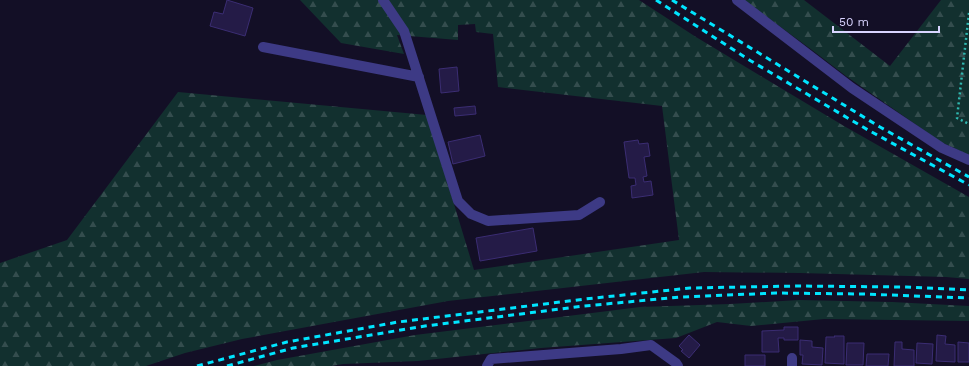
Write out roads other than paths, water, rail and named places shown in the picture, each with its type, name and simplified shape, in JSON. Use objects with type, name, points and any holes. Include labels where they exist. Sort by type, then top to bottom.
[{"type":"lane","points":[[383,0],[404,31],[458,201],[471,214],[488,221],[579,215],[600,202]]},
{"type":"lane","points":[[737,0],[852,88],[942,148],[969,160]]},
{"type":"lane","points":[[263,47],[419,77]]},
{"type":"lane","points":[[487,366],[491,359],[622,349],[651,345],[678,366]]},
{"type":"railway","points":[[656,0],[751,61],[868,130],[969,185]]},
{"type":"railway","points":[[672,0],[880,127],[969,177]]},
{"type":"railway","points":[[197,366],[287,342],[398,322],[585,299],[690,288],[798,286],[906,287],[969,290]]},
{"type":"railway","points":[[227,366],[293,348],[425,326],[584,306],[681,297],[776,293],[864,294],[969,298]]}]
